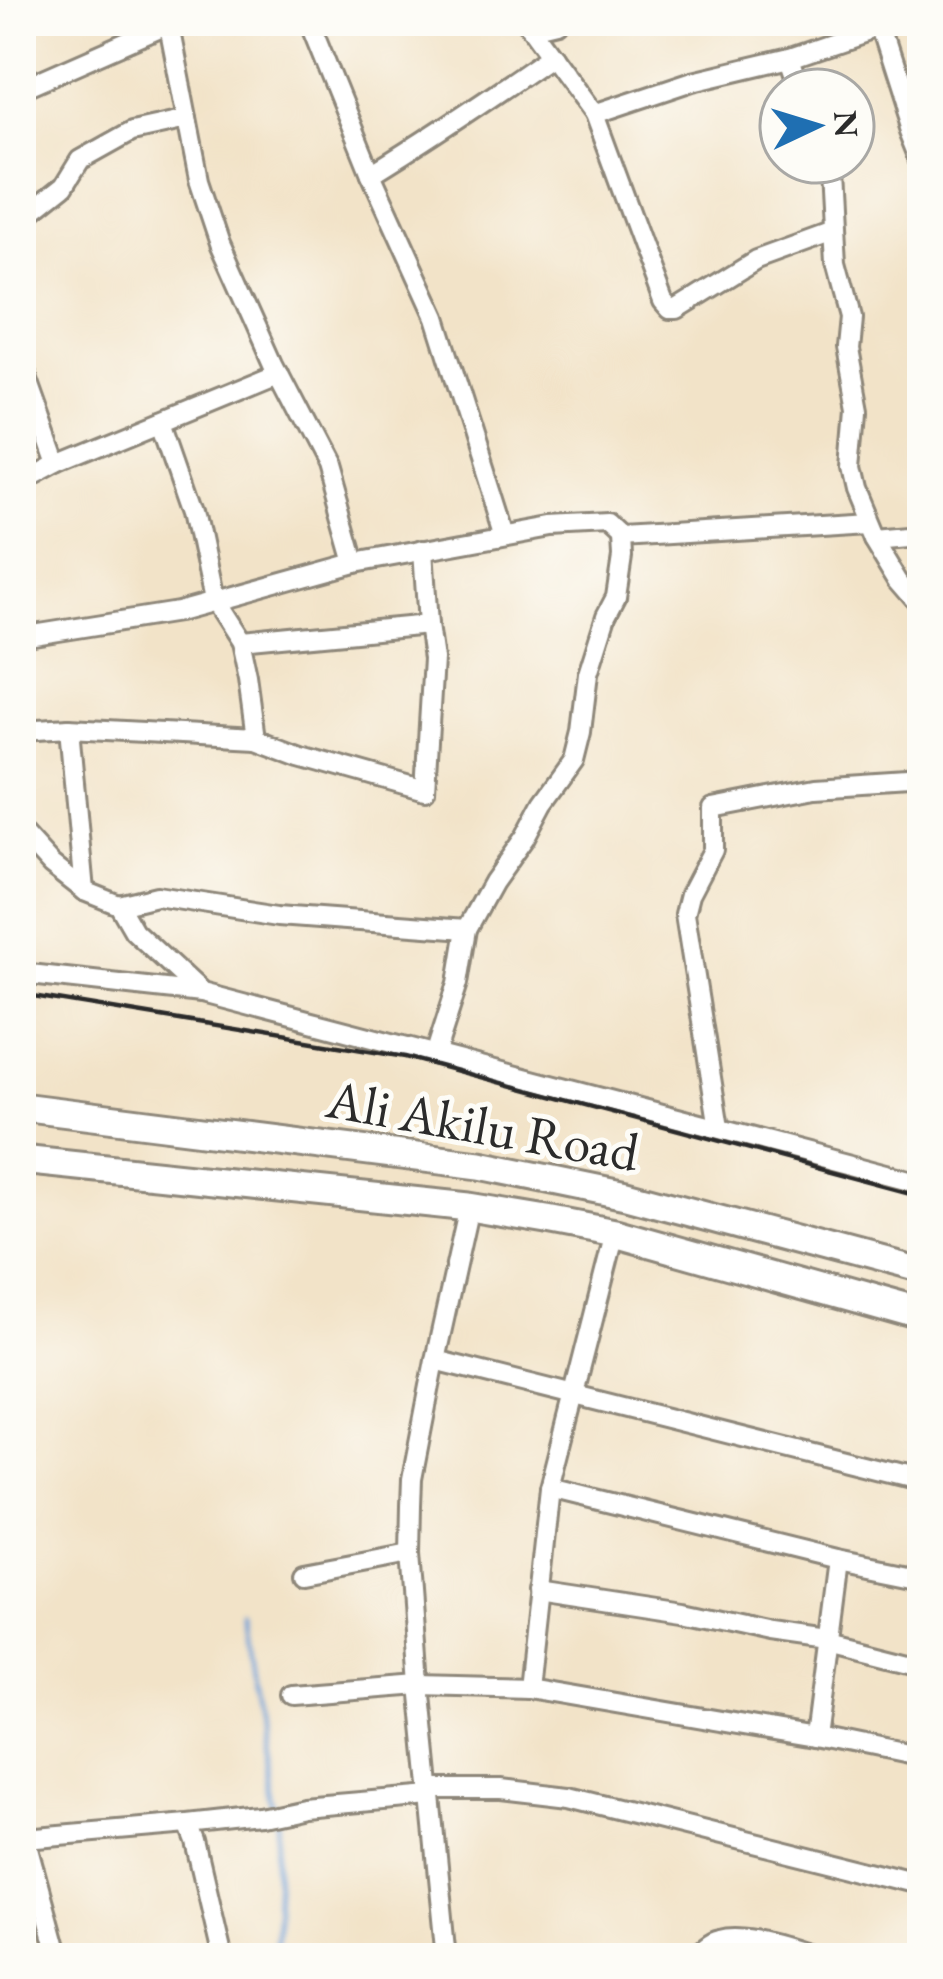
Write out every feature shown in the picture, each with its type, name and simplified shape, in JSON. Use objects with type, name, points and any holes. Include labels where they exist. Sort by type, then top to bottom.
[{"type":"main road","name":"Ali Akilu Road","points":[[21,1107],[480,1165],[626,1195],[922,1274]]},
{"type":"main road","name":"Ali Akilu Road","points":[[21,1160],[469,1207],[615,1233],[922,1319]]},
{"type":"street","points":[[309,21],[436,316],[506,535]]},
{"type":"street","points":[[556,21],[529,24],[594,114],[663,302],[670,309],[756,260],[832,232]]},
{"type":"street","points":[[21,89],[168,22],[199,180],[220,243],[328,468],[355,563]]},
{"type":"street","points":[[594,114],[693,81],[790,58],[876,25],[922,161]]},
{"type":"street","points":[[371,174],[551,56]]},
{"type":"street","points":[[790,58],[793,66]]},
{"type":"street","points":[[21,220],[64,185],[80,160],[131,131],[187,119]]},
{"type":"street","points":[[830,186],[835,265],[849,317],[845,347],[857,406],[852,466],[856,488],[874,529],[922,602]]},
{"type":"street","points":[[21,361],[58,464]]},
{"type":"street","points":[[21,484],[58,464],[279,373]]},
{"type":"street","points":[[164,421],[194,510],[213,601],[240,643],[256,738]]},
{"type":"street","points":[[21,637],[178,612],[355,563],[552,527],[607,524],[621,537],[616,597],[588,673],[574,760],[543,802],[467,929],[458,983],[435,1055]]},
{"type":"street","points":[[621,537],[874,529],[922,532]]},
{"type":"street","points":[[21,731],[69,728],[256,738],[425,790],[433,659],[423,550]]},
{"type":"street","points":[[240,643],[428,625]]},
{"type":"street","points":[[69,728],[84,892]]},
{"type":"street","points":[[719,1128],[685,914],[713,850],[713,808],[816,788],[922,781]]},
{"type":"street","points":[[21,832],[84,892],[119,905],[156,896],[279,915],[467,929]]},
{"type":"street","points":[[119,905],[134,931],[201,993]]},
{"type":"street","points":[[21,973],[201,993],[922,1182]]},
{"type":"street","points":[[447,1958],[410,1553],[412,1479],[469,1207]]},
{"type":"street","points":[[528,1688],[550,1488],[615,1233]]},
{"type":"street","points":[[435,1360],[922,1482]]},
{"type":"street","points":[[550,1488],[922,1576]]},
{"type":"street","points":[[304,1573],[410,1553]]},
{"type":"street","points":[[815,1737],[838,1559]]},
{"type":"street","points":[[538,1590],[827,1639],[922,1663]]},
{"type":"street","points":[[292,1695],[420,1685],[528,1688],[922,1759]]},
{"type":"street","points":[[58,1958],[23,1830],[188,1824],[430,1792],[501,1790],[569,1797],[922,1885]]},
{"type":"street","points":[[188,1824],[222,1958]]},
{"type":"street","points":[[696,1958],[720,1940],[743,1938],[820,1958]]},
{"type":"waterway","points":[[245,1618],[278,1808]]},
{"type":"waterway","points":[[274,1958],[280,1819]]},
{"type":"railway","points":[[21,994],[405,1057],[922,1195]]}]
